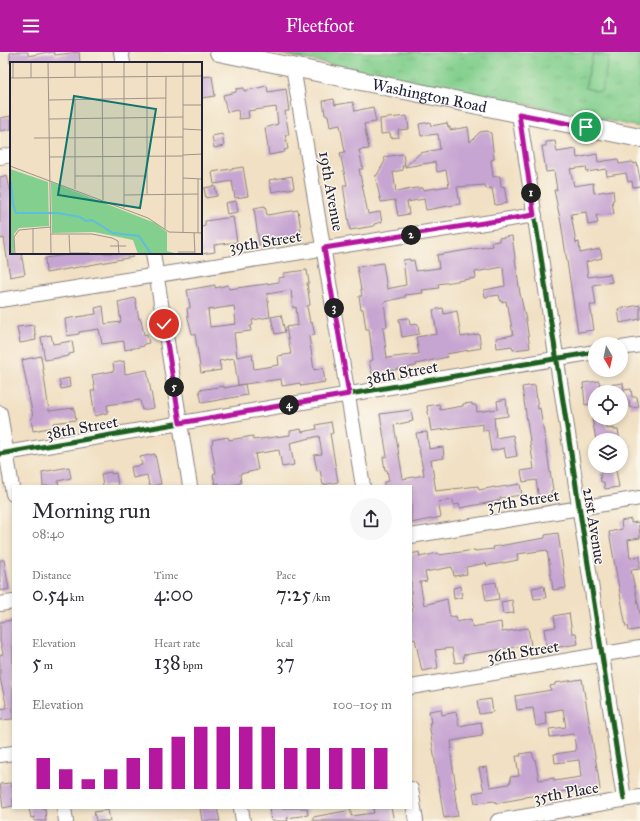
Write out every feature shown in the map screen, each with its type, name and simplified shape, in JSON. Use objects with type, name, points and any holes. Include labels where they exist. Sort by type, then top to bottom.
[{"type":"main road","name":"Washington Road","points":[[219,52],[640,138]]},
{"type":"street","points":[[121,52],[123,62]]},
{"type":"street","name":"19th Avenue","points":[[293,67],[364,485]]},
{"type":"street","name":"21st Avenue","points":[[519,114],[624,799]]},
{"type":"street","points":[[0,156],[10,155]]},
{"type":"street","name":"39th Street","points":[[0,300],[534,215]]},
{"type":"street","points":[[153,254],[190,485]]},
{"type":"street","points":[[628,347],[640,345]]},
{"type":"street","name":"38th Street","points":[[3,454],[588,353]]},
{"type":"street","points":[[0,413],[3,454],[12,490]]},
{"type":"street","name":"37th Street","points":[[412,536],[640,498]]},
{"type":"street","points":[[0,604],[12,602]]},
{"type":"street","name":"36th Street","points":[[412,687],[640,648]]},
{"type":"street","points":[[0,756],[12,753]]},
{"type":"street","points":[[412,795],[416,821]]},
{"type":"street","name":"35th Place","points":[[498,821],[640,797]]},
{"type":"street","points":[[64,809],[66,821]]},
{"type":"street","points":[[241,809],[243,821]]},
{"type":"green space","points":[[270,52],[640,52],[640,127]]},
{"type":"green space","points":[[593,54],[609,57],[601,92],[585,88]]},
{"type":"building","points":[[28,52],[28,56],[48,52],[54,52],[55,55],[79,52],[80,62],[10,62],[10,53]]},
{"type":"building","points":[[212,76],[215,96],[202,98],[202,77]]},
{"type":"building","points":[[267,86],[268,92],[286,89],[289,111],[285,111],[289,135],[285,135],[288,149],[284,150],[285,152],[269,155],[265,128],[278,124],[276,107],[248,111],[249,118],[239,119],[238,110],[227,112],[223,95],[236,92],[236,89],[244,88],[244,91]]},
{"type":"building","points":[[334,99],[335,105],[353,102],[355,111],[373,107],[376,122],[364,124],[369,149],[359,150],[363,169],[359,169],[368,214],[380,212],[382,222],[374,224],[374,226],[350,230],[343,185],[347,185],[340,153],[345,152],[340,125],[330,127],[328,115],[325,115],[323,101]]},
{"type":"building","points":[[10,116],[10,129],[0,131],[0,118]]},
{"type":"building","points":[[407,116],[409,129],[398,130],[399,137],[391,138],[390,133],[381,134],[380,119]]},
{"type":"building","points":[[430,122],[431,126],[447,123],[450,130],[468,127],[470,142],[480,132],[487,131],[491,133],[494,159],[491,160],[493,177],[500,176],[501,187],[504,186],[507,203],[495,205],[492,188],[486,189],[485,185],[457,187],[460,204],[426,210],[424,199],[407,202],[409,214],[398,216],[395,200],[381,202],[375,176],[385,161],[384,157],[403,154],[405,166],[402,166],[403,170],[393,172],[396,192],[416,188],[423,188],[423,190],[449,186],[446,170],[437,172],[435,162],[405,167],[420,153],[440,149],[438,134],[421,136],[419,124]]},
{"type":"building","points":[[222,134],[224,146],[214,148],[212,136]]},
{"type":"building","points":[[555,141],[557,152],[576,149],[577,158],[597,154],[598,162],[618,159],[619,164],[633,162],[634,164],[637,163],[640,186],[633,187],[632,181],[628,182],[626,173],[607,176],[606,169],[587,172],[586,167],[570,169],[574,186],[593,183],[594,193],[613,190],[614,200],[612,201],[614,214],[596,215],[598,223],[588,225],[586,212],[571,214],[576,243],[579,242],[580,253],[600,249],[602,258],[586,262],[588,277],[610,274],[612,282],[593,285],[596,305],[590,305],[594,330],[578,332],[561,223],[554,190],[557,190],[554,171],[546,172],[542,146],[546,146],[546,142]]},
{"type":"building","points":[[243,167],[248,196],[235,198],[232,181],[214,184],[212,172]]},
{"type":"building","points":[[7,175],[10,189],[10,254],[21,254],[25,274],[10,277],[4,238],[0,239],[0,177]]},
{"type":"building","points":[[292,176],[294,188],[272,192],[269,180]]},
{"type":"building","points":[[215,186],[217,196],[206,198],[204,188]]},
{"type":"building","points":[[236,201],[238,212],[227,214],[225,203]]},
{"type":"building","points":[[265,206],[267,215],[298,210],[302,238],[259,245],[254,208]]},
{"type":"building","points":[[233,217],[237,242],[214,245],[215,252],[202,254],[202,227],[205,226],[205,221]]},
{"type":"building","points":[[512,236],[520,294],[530,348],[513,350],[512,346],[497,348],[496,338],[513,335],[508,306],[506,301],[501,302],[499,295],[485,297],[484,290],[505,286],[503,267],[475,272],[476,278],[438,284],[439,288],[422,290],[423,293],[405,295],[405,297],[384,302],[387,327],[383,327],[387,358],[419,354],[416,337],[437,334],[433,310],[443,308],[444,314],[457,311],[461,337],[479,334],[481,348],[446,354],[447,357],[416,364],[416,366],[372,374],[369,361],[373,360],[369,329],[366,329],[363,309],[361,309],[359,296],[362,296],[357,267],[383,263],[387,289],[406,285],[403,260],[414,260],[416,271],[439,268],[437,255],[492,246],[491,242],[499,241],[499,238]]},
{"type":"building","points":[[72,254],[133,254],[133,257],[46,273],[45,258]]},
{"type":"building","points":[[307,270],[310,305],[307,306],[310,323],[312,322],[315,335],[309,336],[314,370],[323,368],[325,382],[301,386],[300,383],[282,386],[281,379],[238,385],[234,358],[219,361],[221,370],[201,373],[195,334],[192,334],[188,318],[187,308],[190,308],[190,306],[187,290],[215,285],[215,288],[228,285],[229,289],[279,282],[279,278],[284,277],[284,273]],"holes":[[[291,290],[293,308],[296,307],[298,325],[286,327],[291,354],[278,356],[279,365],[254,369],[252,354],[237,357],[234,333],[251,331],[250,326],[253,325],[252,320],[270,317],[267,294]],[[234,306],[236,324],[210,327],[208,310]]]},
{"type":"building","points":[[135,298],[139,319],[141,319],[144,335],[147,334],[149,343],[144,344],[144,346],[125,350],[124,341],[102,344],[99,329],[79,332],[79,334],[67,336],[65,319],[96,314],[95,308],[103,306],[105,324],[121,322],[118,302]]},
{"type":"building","points":[[640,305],[640,319],[620,323],[618,309]]},
{"type":"building","points":[[281,315],[285,332],[275,334],[271,317]]},
{"type":"building","points":[[409,318],[410,325],[418,324],[419,334],[402,337],[399,319]]},
{"type":"building","points":[[34,325],[36,340],[20,343],[17,327]]},
{"type":"building","points":[[51,335],[53,344],[72,341],[74,353],[69,354],[69,356],[45,360],[41,337]]},
{"type":"building","points":[[41,356],[49,411],[74,408],[76,420],[53,423],[54,427],[33,431],[31,418],[33,417],[22,360]]},
{"type":"building","points":[[124,361],[125,374],[147,370],[154,408],[142,410],[140,400],[107,405],[107,413],[95,416],[91,391],[95,390],[92,375],[114,371],[113,363]]},
{"type":"building","points":[[69,378],[70,387],[61,389],[59,380]]},
{"type":"building","points":[[599,381],[600,385],[588,385],[588,404],[585,405],[583,383]]},
{"type":"building","points":[[623,383],[623,385],[608,385]]},
{"type":"building","points":[[245,384],[247,395],[202,403],[199,390],[224,386],[224,388]]},
{"type":"building","points":[[535,385],[553,490],[551,491],[552,497],[539,499],[536,480],[523,482],[521,471],[534,469],[522,387]]},
{"type":"building","points":[[628,389],[631,389],[632,397],[637,397],[639,407],[630,408]]},
{"type":"building","points":[[506,399],[508,416],[494,418],[496,438],[513,435],[517,456],[506,458],[504,448],[491,451],[488,430],[483,431],[483,424],[431,431],[427,406],[439,404],[440,410],[472,403],[472,405],[476,405],[477,412],[498,409],[497,401]]},
{"type":"building","points":[[411,410],[413,421],[394,425],[403,479],[424,475],[416,433],[427,432],[429,449],[443,447],[444,458],[431,460],[436,491],[478,486],[479,490],[520,484],[522,495],[500,498],[500,500],[492,502],[460,508],[459,504],[454,505],[453,500],[438,502],[441,517],[412,523],[412,485],[384,485],[384,482],[389,481],[387,470],[385,470],[383,457],[387,456],[380,414]]},
{"type":"building","points":[[331,422],[333,433],[330,434],[338,482],[323,485],[320,470],[317,471],[314,455],[322,454],[319,436],[290,443],[294,465],[282,467],[279,450],[255,454],[258,470],[240,474],[241,483],[230,485],[219,485],[219,483],[215,484],[213,474],[216,473],[211,444],[213,443],[212,440],[228,437],[229,440],[253,436],[253,440],[290,435],[290,431],[301,429],[302,432],[317,429],[316,425]]},
{"type":"building","points":[[593,425],[606,425],[607,429],[614,428],[614,430],[618,430],[619,433],[595,433]]},
{"type":"building","points":[[155,454],[161,484],[149,485],[147,475],[133,478],[131,467],[142,465],[140,457]]},
{"type":"building","points":[[69,467],[71,478],[58,481],[59,485],[43,485],[42,472]]},
{"type":"building","points":[[111,472],[111,474],[116,473],[118,485],[103,485],[101,474]]},
{"type":"building","points":[[600,473],[617,473],[619,487],[605,489],[604,482],[601,482]]},
{"type":"building","points":[[631,519],[631,523],[638,522],[640,534],[640,538],[628,540],[630,558],[640,556],[640,569],[631,570],[640,613],[640,629],[629,631],[628,626],[626,627],[609,532],[622,529],[621,521]]},
{"type":"building","points":[[558,533],[566,588],[553,590],[547,550],[517,554],[518,560],[487,566],[486,563],[466,567],[467,574],[454,576],[452,567],[425,572],[427,581],[420,582],[424,605],[447,599],[450,617],[456,616],[457,622],[471,619],[472,627],[501,622],[502,632],[528,628],[531,645],[463,655],[464,662],[455,663],[452,648],[435,650],[438,668],[422,671],[415,639],[412,640],[412,554],[419,552],[420,557],[438,553],[439,555],[494,549],[493,547],[545,538],[545,535]]},
{"type":"building","points":[[0,560],[4,560],[9,589],[0,591]]},
{"type":"building","points":[[496,582],[499,599],[486,601],[483,584]]},
{"type":"building","points":[[461,586],[462,597],[454,599],[453,588]]},
{"type":"building","points":[[544,586],[546,598],[534,599],[532,588]]},
{"type":"building","points":[[512,600],[514,613],[503,614],[501,602]]},
{"type":"building","points":[[569,613],[572,633],[576,633],[578,644],[547,649],[544,629],[556,627],[554,616]]},
{"type":"building","points":[[12,620],[12,719],[0,720],[0,709],[7,708],[0,678],[0,655],[3,654],[0,640],[0,622]]},
{"type":"building","points":[[582,679],[600,790],[582,793],[581,789],[524,797],[496,803],[495,801],[475,803],[473,793],[484,791],[479,768],[487,767],[490,787],[509,784],[509,782],[511,782],[510,777],[519,776],[516,756],[521,756],[520,754],[532,752],[535,759],[539,780],[554,778],[554,781],[581,777],[579,760],[555,763],[554,754],[576,751],[574,734],[550,737],[549,729],[566,727],[563,709],[545,712],[547,724],[536,726],[533,708],[517,710],[515,696],[551,690],[550,686],[555,685],[555,683]]},
{"type":"building","points":[[491,699],[493,712],[479,714],[477,701]]},
{"type":"building","points":[[441,709],[442,715],[456,712],[459,726],[481,722],[483,734],[481,734],[482,736],[451,741],[452,749],[450,749],[456,788],[454,788],[458,816],[444,818],[429,723],[431,723],[429,711]]},
{"type":"building","points":[[11,783],[12,806],[3,808],[0,784]]},
{"type":"building","points":[[29,809],[45,809],[46,821],[34,821],[34,817],[31,818]]},
{"type":"building","points":[[200,809],[217,809],[220,821],[202,821]]},
{"type":"building","points":[[269,809],[307,809],[308,815],[287,818],[288,821],[271,821]]},
{"type":"building","points":[[373,809],[391,809],[394,821],[313,821],[313,817],[351,810],[351,816],[374,813]]},
{"type":"building","points":[[108,810],[110,821],[96,821],[94,812]]},
{"type":"cycle path","points":[[519,114],[624,799]]},
{"type":"cycle path","points":[[0,454],[588,353]]},
{"type":"route","points":[[164,324],[180,423],[349,394],[324,248],[534,215],[519,114],[586,127]]}]
